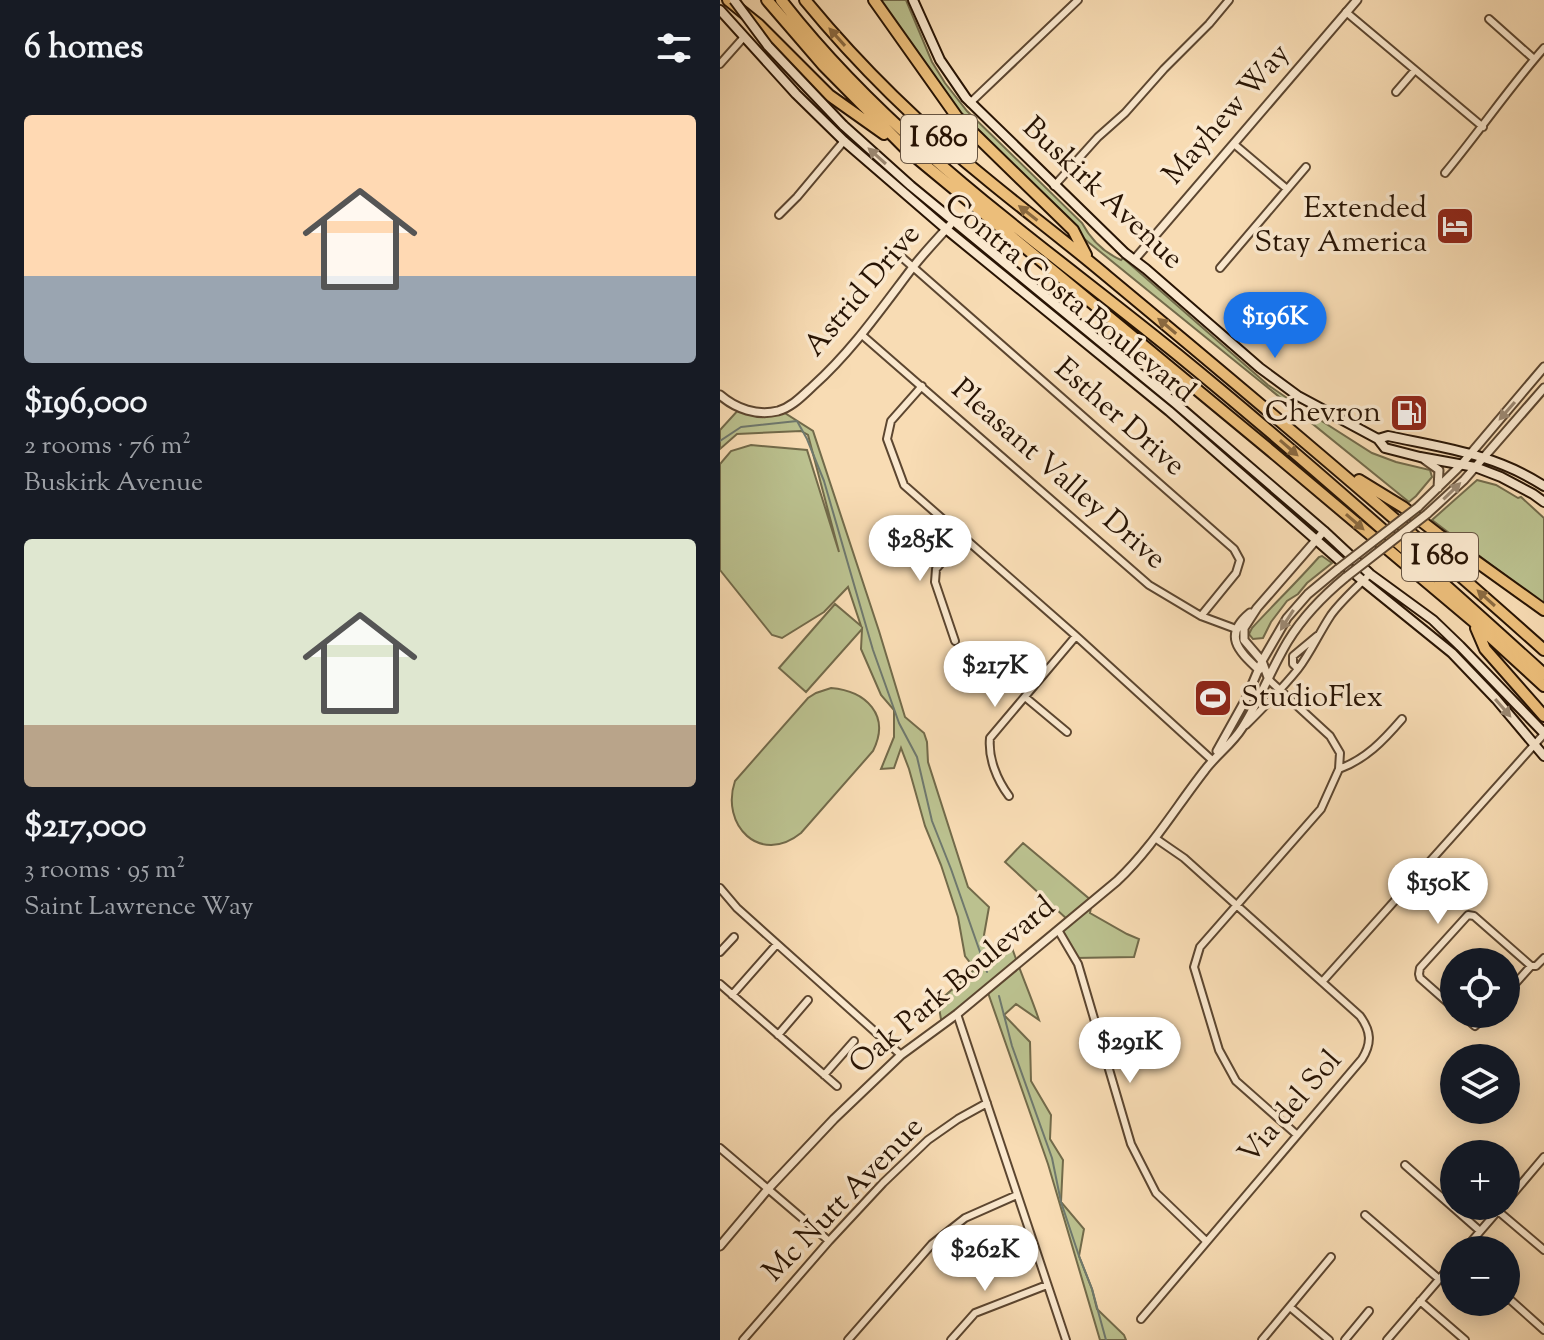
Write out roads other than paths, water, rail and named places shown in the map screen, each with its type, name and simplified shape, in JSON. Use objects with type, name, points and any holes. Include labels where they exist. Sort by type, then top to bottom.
[{"type":"highway","points":[[728,0],[759,25],[829,95],[907,150]]},
{"type":"highway","name":"I 680","points":[[767,0],[823,65],[907,150],[1260,441],[1474,622],[1544,686]]},
{"type":"highway","name":"I 680","points":[[781,0],[841,70],[934,159],[1277,438],[1544,674]]},
{"type":"highway","name":"I 680","points":[[805,0],[856,58],[912,114],[1334,465],[1544,650]]},
{"type":"highway","points":[[874,0],[957,117],[1073,230],[1089,261]]},
{"type":"highway","points":[[1334,465],[1403,507],[1544,610]]},
{"type":"highway","points":[[1474,622],[1485,649],[1544,716]]},
{"type":"main road","name":"Contra Costa Boulevard","points":[[734,0],[768,46],[843,125],[900,177],[1164,393],[1324,531],[1366,577]]},
{"type":"main road","name":"Buskirk Avenue","points":[[913,0],[940,60],[970,103],[1134,260],[1275,380],[1324,411],[1378,439],[1385,448],[1475,467],[1501,477],[1544,502]]},
{"type":"main road","name":"Contra Costa Boulevard","points":[[720,10],[796,94],[844,141],[1317,540],[1366,577]]},
{"type":"main road","name":"Buskirk Avenue","points":[[1378,439],[1388,436],[1485,457],[1544,486]]},
{"type":"main road","points":[[1366,577],[1411,603],[1442,629],[1544,734]]},
{"type":"main road","points":[[1366,577],[1452,653],[1544,756]]},
{"type":"street","points":[[970,103],[1078,0]]},
{"type":"street","points":[[1054,186],[1229,0]]},
{"type":"street","name":"Mayhew Way","points":[[1134,260],[1357,0]]},
{"type":"street","points":[[1346,12],[1483,127]]},
{"type":"street","points":[[1489,19],[1534,59]]},
{"type":"street","points":[[720,64],[744,37]]},
{"type":"street","points":[[1445,173],[1544,48]]},
{"type":"street","points":[[1396,92],[1415,70]]},
{"type":"street","points":[[779,215],[844,141]]},
{"type":"street","points":[[1234,144],[1287,189]]},
{"type":"street","points":[[1220,268],[1306,167]]},
{"type":"street","name":"Astrid Drive","points":[[720,395],[735,406],[751,412],[780,410],[795,403],[862,335],[954,220]]},
{"type":"street","name":"Esther Drive","points":[[897,253],[1234,549],[1240,560],[1236,573],[1201,616]]},
{"type":"street","name":"Pleasant Valley Drive","points":[[862,335],[1149,585],[1201,616],[1236,629]]},
{"type":"street","name":"Oak Park Boulevard","points":[[720,1246],[834,1119],[901,1055],[957,1014],[1141,857],[1212,760],[1246,699],[1260,666],[1297,605],[1438,489],[1544,367]]},
{"type":"street","points":[[922,386],[891,421],[887,439],[904,485],[1212,760]]},
{"type":"street","name":"Oak Park Boulevard","points":[[1240,731],[1289,640],[1316,603],[1446,497],[1544,388]]},
{"type":"street","points":[[1420,457],[1439,470],[1438,489]]},
{"type":"street","points":[[1296,1134],[1236,1081],[1219,1050],[1194,967],[1200,947],[1321,809],[1339,769],[1340,753],[1330,736],[1269,680],[1243,637],[1244,628],[1257,608],[1324,531]]},
{"type":"street","points":[[955,641],[935,582],[936,569],[963,537]]},
{"type":"street","name":"Oak Park Boulevard","points":[[1298,669],[1293,664],[1293,656],[1317,636],[1338,606],[1366,577]]},
{"type":"street","points":[[1257,608],[1244,618],[1235,635],[1238,648],[1260,666]]},
{"type":"street","points":[[1009,796],[999,783],[989,749],[990,738],[1076,636]]},
{"type":"street","name":"Oak Park Boulevard","points":[[1212,760],[1298,669],[1317,636]]},
{"type":"street","points":[[1025,697],[1067,732]]},
{"type":"street","points":[[1339,769],[1356,763],[1380,745],[1402,719]]},
{"type":"street","points":[[1322,982],[1544,734]]},
{"type":"street","name":"Via del Sol","points":[[1141,1319],[1362,1059],[1370,1042],[1360,1016],[1184,858],[1155,838]]},
{"type":"street","points":[[720,888],[737,908],[901,1055]]},
{"type":"street","points":[[1440,996],[1420,978],[1420,968],[1468,915],[1474,916],[1510,948]]},
{"type":"street","points":[[1058,930],[1078,964],[1131,1144],[1156,1193],[1206,1241]]},
{"type":"street","points":[[720,952],[734,937]]},
{"type":"street","points":[[732,995],[777,944]]},
{"type":"street","points":[[1520,956],[1531,966]]},
{"type":"street","points":[[1520,978],[1544,958]]},
{"type":"street","points":[[720,984],[837,1086]]},
{"type":"street","points":[[778,1035],[808,1000]]},
{"type":"street","points":[[957,1014],[1066,1340]]},
{"type":"street","points":[[824,1075],[854,1041]]},
{"type":"street","name":"Mc Nutt Avenue","points":[[743,1340],[883,1183],[928,1140],[987,1103]]},
{"type":"street","points":[[720,1148],[829,1241]]},
{"type":"street","points":[[1520,1188],[1540,1168],[1544,1157]]},
{"type":"street","points":[[1405,1165],[1480,1231]]},
{"type":"street","points":[[848,1340],[932,1244],[965,1218],[1017,1195]]},
{"type":"street","points":[[1365,1215],[1439,1279],[1387,1340]]},
{"type":"street","points":[[1476,1236],[1490,1220]]},
{"type":"street","points":[[1515,1220],[1544,1250]]},
{"type":"street","points":[[1262,1340],[1331,1257]]},
{"type":"street","points":[[951,1340],[975,1313],[1047,1285]]},
{"type":"street","points":[[1420,1301],[1465,1340]]},
{"type":"street","points":[[1290,1307],[1329,1340]]},
{"type":"street","points":[[1520,1309],[1544,1330]]},
{"type":"street","points":[[1345,1340],[1369,1311]]},
{"type":"waterway","points":[[720,441],[741,427],[797,421],[807,439],[824,481],[873,650],[899,723],[917,757],[932,821],[987,972]]},
{"type":"waterway","points":[[999,996],[1012,1046],[1052,1158],[1061,1202],[1092,1289],[1106,1340]]},
{"type":"place","name":"Extended Stay America","points":[[1455,226]]},
{"type":"place","name":"Chevron","points":[[1409,413]]},
{"type":"place","name":"StudioFlex","points":[[1213,698]]}]
